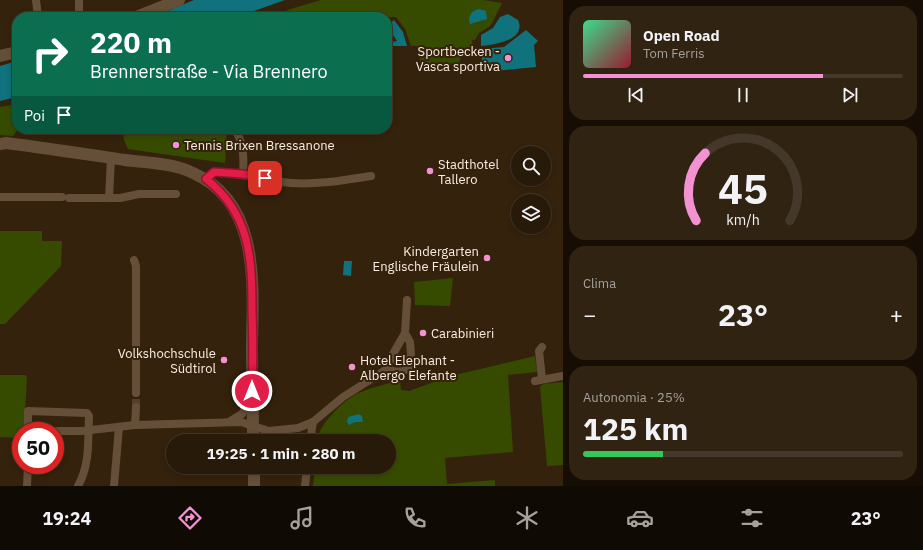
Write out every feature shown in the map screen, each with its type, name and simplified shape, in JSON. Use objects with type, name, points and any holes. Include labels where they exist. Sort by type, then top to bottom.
[{"type":"main road","points":[[149,12],[179,0]]},
{"type":"main road","points":[[0,56],[12,53]]},
{"type":"main road","points":[[2,143],[174,167],[194,173],[206,179],[222,193],[232,207],[243,228],[248,243],[252,287],[253,434]]},
{"type":"main road","points":[[254,474],[254,486]]},
{"type":"street","points":[[36,0],[37,12]]},
{"type":"street","points":[[79,0],[79,12]]},
{"type":"street","points":[[238,134],[240,136],[243,158],[243,174]]},
{"type":"street","points":[[109,198],[111,158]]},
{"type":"street","points":[[206,179],[214,172],[243,174],[288,183],[311,184],[371,176]]},
{"type":"street","points":[[0,197],[120,198],[139,194],[176,194]]},
{"type":"street","points":[[134,260],[136,266],[136,393]]},
{"type":"street","points":[[64,430],[89,430],[135,425],[229,422],[253,424],[269,431],[292,430],[313,422],[344,397],[387,370],[392,354],[405,333],[407,300]]},
{"type":"street","points":[[387,370],[396,372],[408,369],[411,354],[410,342],[405,333]]},
{"type":"street","points":[[542,347],[539,351],[538,380],[563,376]]},
{"type":"street","points":[[229,422],[242,414],[246,407],[246,400],[252,391]]},
{"type":"street","points":[[135,425],[136,407]]},
{"type":"street","points":[[28,422],[28,411],[87,413],[89,416],[89,444],[84,476],[78,486]]},
{"type":"street","points":[[311,434],[313,422]]},
{"type":"street","points":[[114,486],[119,427]]},
{"type":"street","points":[[27,486],[28,474]]},
{"type":"street","points":[[305,486],[306,474]]},
{"type":"green space","points":[[321,0],[483,0],[502,3],[489,27],[479,33],[475,40],[472,40],[473,50],[463,55],[459,66],[453,66],[452,63],[421,67],[419,46],[411,46],[405,29],[396,17],[392,17],[392,12],[287,12],[287,10]]},
{"type":"green space","points":[[12,105],[12,134],[14,134],[13,136],[0,135],[0,107]]},
{"type":"green space","name":"Tennis Brixen Bressanone","points":[[123,134],[227,134],[225,163],[128,149],[124,140]]},
{"type":"green space","points":[[0,231],[42,231],[42,241],[62,241],[61,266],[5,324],[0,324]]},
{"type":"green space","points":[[453,278],[450,306],[415,305],[414,282]]},
{"type":"green space","points":[[535,356],[537,372],[508,375],[513,452],[445,458],[447,484],[495,480],[495,486],[313,486],[314,474],[396,474],[396,434],[319,434],[322,427],[334,412],[348,400],[361,392],[400,380],[401,390],[409,391],[451,376]]},
{"type":"green space","points":[[0,375],[25,375],[27,377],[24,422],[12,422],[12,438],[0,437]]},
{"type":"green space","points":[[563,382],[563,465],[547,466],[540,387],[543,384]]},
{"type":"water","points":[[194,0],[285,0],[251,12],[165,12]]},
{"type":"water","points":[[479,9],[486,11],[487,19],[470,24],[469,19],[471,14]]},
{"type":"water","points":[[508,14],[518,20],[520,27],[514,37],[501,43],[481,46],[481,35],[493,28],[500,17]]},
{"type":"water","points":[[394,20],[403,32],[407,46],[393,46],[392,42],[397,41],[392,34],[392,22]]},
{"type":"water","name":"Sportbecken - Vasca sportiva","points":[[526,30],[538,41],[534,45],[536,67],[483,72],[481,49],[504,47]]},
{"type":"water","points":[[12,62],[12,98],[0,101],[0,66]]},
{"type":"water","points":[[344,261],[352,261],[351,276],[343,275]]},
{"type":"water","points":[[399,357],[404,362],[399,367],[394,362]]},
{"type":"water","points":[[359,414],[362,416],[363,422],[355,422],[349,425],[347,422],[348,417]]},
{"type":"tunnel","points":[[136,393],[136,407]]},
{"type":"place","name":"Sportbecken - Vasca sportiva","points":[[508,58]]},
{"type":"place","name":"Tennis Brixen Bressanone","points":[[176,145]]},
{"type":"place","name":"Stadthotel Tallero","points":[[430,171]]},
{"type":"place","name":"Kindergarten Englische Fräulein","points":[[487,258]]},
{"type":"place","name":"Carabinieri","points":[[423,333]]},
{"type":"place","name":"Volkshochschule Südtirol","points":[[224,360]]},
{"type":"place","name":"Hotel Elephant - Albergo Elefante","points":[[352,367]]},
{"type":"route","points":[[252,391],[252,287],[251,258],[248,243],[243,228],[232,207],[222,193],[206,179],[214,172],[243,174],[265,178]]}]
